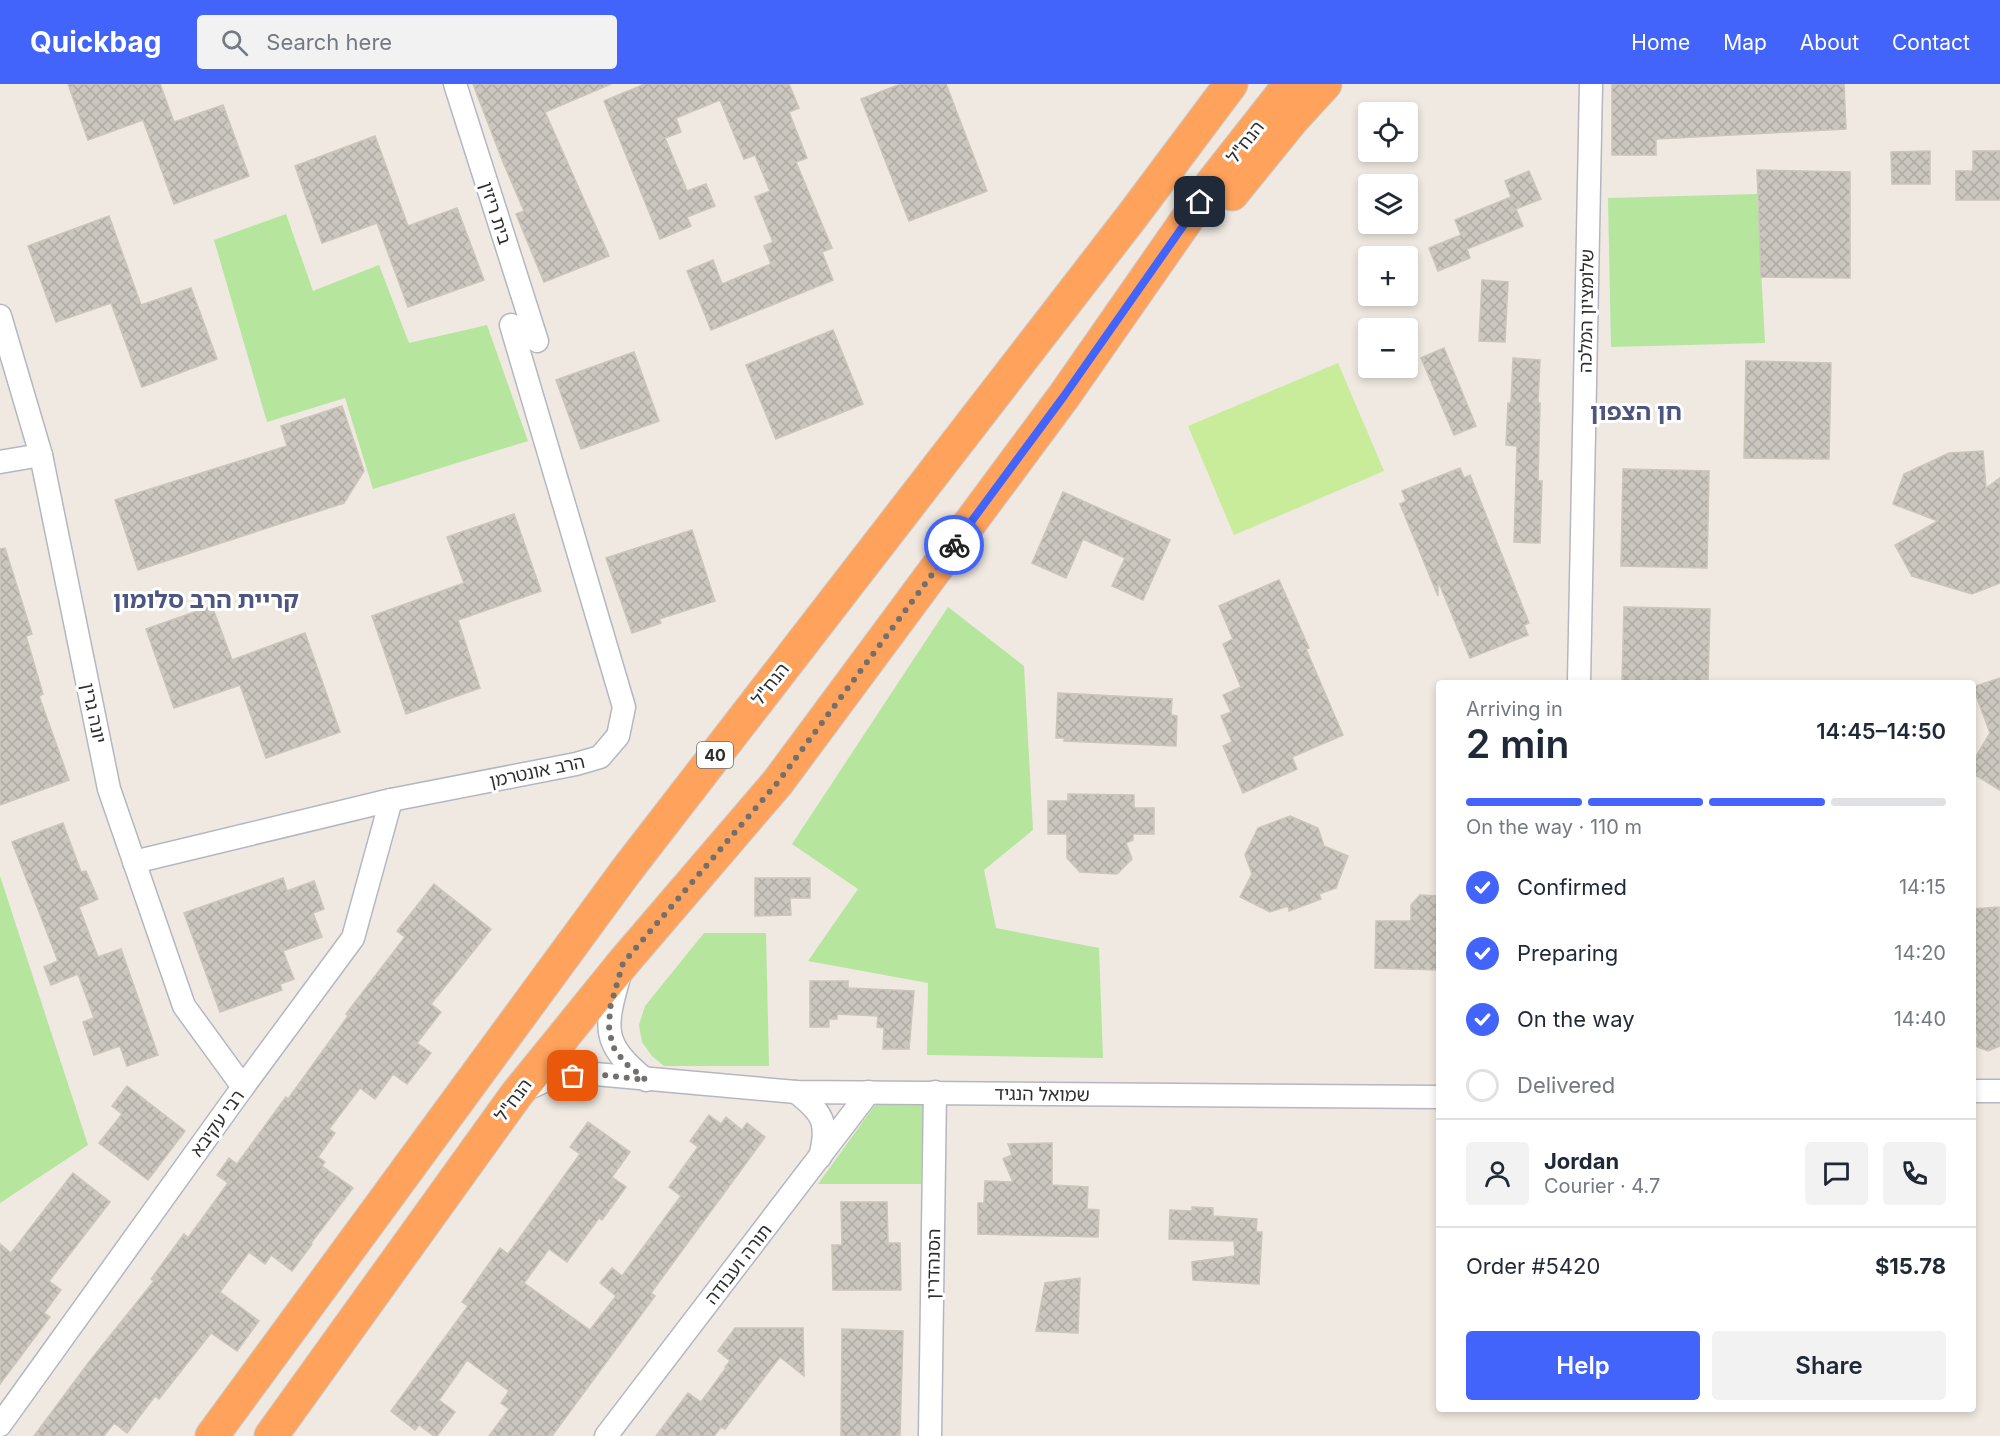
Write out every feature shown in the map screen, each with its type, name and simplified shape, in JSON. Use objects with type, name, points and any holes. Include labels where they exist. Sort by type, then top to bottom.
[{"type":"highway","name":"הנח\"ל","points":[[212,1436],[626,870],[1133,215],[1231,84]]},
{"type":"highway","name":"הנח\"ל","points":[[271,1436],[516,1095],[623,963],[778,782],[1064,396],[1213,182],[1290,84]]},
{"type":"highway","points":[[1064,396],[1292,120],[1325,84]]},
{"type":"street","name":"בית ריזין","points":[[454,84],[537,341]]},
{"type":"street","name":"שלומציון המלכה","points":[[1579,680],[1591,84]]},
{"type":"street","name":"יונה גרין","points":[[0,316],[41,455],[109,789],[184,1006],[243,1088]]},
{"type":"street","name":"הרב אונטרמן","points":[[134,862],[391,800],[576,764],[600,757],[618,736],[624,707],[511,326]]},
{"type":"street","points":[[0,462],[41,455]]},
{"type":"street","name":"רבי עקיבא","points":[[0,1425],[353,938],[391,800]]},
{"type":"street","points":[[623,963],[610,1008],[609,1031],[614,1048],[625,1063],[646,1080]]},
{"type":"street","name":"שמואל הנגיד","points":[[516,1095],[551,1078],[595,1074],[796,1092],[1436,1097]]},
{"type":"street","points":[[1976,1091],[2000,1091]]},
{"type":"street","points":[[796,1092],[814,1106],[822,1120],[825,1137],[819,1158]]},
{"type":"street","name":"תורה ועבודה","points":[[606,1436],[869,1092]]},
{"type":"street","name":"הסנהדרין","points":[[930,1436],[935,1092]]},
{"type":"green space","points":[[1757,194],[1765,343],[1611,347],[1608,198]]},
{"type":"green space","points":[[286,214],[313,291],[379,265],[409,343],[487,325],[528,441],[373,489],[345,398],[267,422],[214,240]]},
{"type":"green space","points":[[1338,363],[1384,471],[1234,535],[1188,426]]},
{"type":"green space","points":[[948,607],[1024,666],[1033,830],[984,870],[996,928],[1099,948],[1103,1058],[927,1055],[928,983],[808,961],[858,889],[792,844]]},
{"type":"green space","points":[[0,876],[88,1145],[0,1203]]},
{"type":"green space","points":[[704,933],[766,933],[769,1066],[664,1066],[652,1056],[642,1042],[639,1025],[645,1006]]},
{"type":"green space","points":[[875,1105],[923,1105],[921,1184],[818,1184]]},
{"type":"building","points":[[68,84],[160,84],[174,122],[223,105],[249,176],[174,204],[143,120],[88,140]]},
{"type":"building","points":[[473,84],[611,84],[545,112],[609,256],[544,282],[516,214],[524,211]]},
{"type":"building","points":[[645,84],[789,84],[799,108],[789,112],[807,158],[796,162],[832,248],[822,252],[833,280],[711,330],[687,271],[713,260],[722,284],[771,264],[764,246],[773,242],[755,197],[770,191],[755,155],[744,159],[720,100],[676,118],[681,132],[665,138],[687,191],[706,184],[715,206],[687,217],[691,226],[660,239],[604,101]]},
{"type":"building","points":[[901,84],[946,84],[987,191],[909,221],[861,99]]},
{"type":"building","points":[[1612,84],[1844,84],[1846,129],[1656,139],[1656,155],[1612,155]]},
{"type":"building","points":[[375,136],[408,226],[457,208],[484,280],[408,307],[377,223],[322,243],[295,166]]},
{"type":"building","points":[[1930,151],[1930,184],[1892,184],[1891,152]]},
{"type":"building","points":[[1973,151],[2000,151],[2000,200],[1956,200],[1956,171],[1973,171]]},
{"type":"building","points":[[1757,170],[1850,172],[1850,278],[1761,277]]},
{"type":"building","points":[[1529,171],[1541,199],[1516,209],[1523,226],[1467,249],[1470,258],[1438,271],[1429,248],[1461,235],[1455,220],[1511,197],[1505,181]]},
{"type":"building","points":[[109,216],[141,305],[191,288],[217,359],[142,387],[111,303],[56,322],[28,246]]},
{"type":"building","points":[[1482,280],[1508,282],[1505,342],[1479,341]]},
{"type":"building","points":[[833,330],[863,404],[776,439],[746,365]]},
{"type":"building","points":[[1444,348],[1476,426],[1454,435],[1421,358]]},
{"type":"building","points":[[634,352],[659,421],[581,449],[556,380]]},
{"type":"building","points":[[1513,358],[1540,360],[1538,481],[1542,481],[1540,543],[1514,542],[1517,446],[1506,445]]},
{"type":"building","points":[[1746,361],[1831,363],[1829,459],[1744,458]]},
{"type":"building","points":[[342,406],[364,471],[344,503],[138,570],[115,500],[287,446],[281,426]]},
{"type":"building","points":[[1983,451],[1986,488],[2000,478],[2000,583],[1972,594],[1912,576],[1895,545],[1938,521],[1893,504],[1904,474],[1949,453]]},
{"type":"building","points":[[1460,468],[1464,478],[1470,475],[1529,623],[1524,625],[1528,635],[1470,658],[1438,581],[1438,596],[1400,504],[1406,501],[1402,491]]},
{"type":"building","points":[[1623,469],[1709,471],[1707,568],[1621,566]]},
{"type":"building","points":[[1063,492],[1170,540],[1143,600],[1112,586],[1125,558],[1083,539],[1066,578],[1032,563]]},
{"type":"building","points":[[514,514],[541,591],[458,620],[480,688],[406,714],[372,616],[464,583],[447,537]]},
{"type":"building","points":[[692,530],[715,601],[659,619],[661,623],[632,633],[606,558]]},
{"type":"building","points":[[5,548],[32,634],[26,636],[43,694],[39,696],[69,780],[0,805],[0,549]]},
{"type":"building","points":[[1279,580],[1343,735],[1292,757],[1297,769],[1243,793],[1223,746],[1232,742],[1221,716],[1231,712],[1223,695],[1241,687],[1223,644],[1233,639],[1219,606]]},
{"type":"building","points":[[212,606],[232,660],[305,633],[340,732],[266,758],[240,685],[174,708],[146,629]]},
{"type":"building","points":[[1624,607],[1710,609],[1708,680],[1622,680]]},
{"type":"building","points":[[2000,678],[2000,790],[1976,775],[1976,756],[1990,733],[1976,695],[1976,686]]},
{"type":"building","points":[[1058,693],[1172,699],[1171,715],[1177,716],[1176,746],[1064,741],[1064,738],[1056,738]]},
{"type":"building","points":[[1068,794],[1134,795],[1134,808],[1154,808],[1154,834],[1133,834],[1133,840],[1126,843],[1132,859],[1117,874],[1080,872],[1067,858],[1067,834],[1048,834],[1048,801],[1068,801]]},
{"type":"building","points":[[1290,816],[1318,828],[1324,846],[1348,856],[1336,888],[1319,894],[1321,899],[1289,911],[1288,906],[1270,912],[1240,897],[1252,874],[1245,855],[1258,828]]},
{"type":"building","points":[[63,823],[81,872],[86,871],[98,899],[79,907],[98,957],[121,949],[158,1055],[127,1066],[120,1046],[94,1055],[83,1022],[94,1018],[78,974],[51,985],[44,967],[58,961],[12,842]]},
{"type":"building","points":[[283,878],[287,891],[314,881],[324,909],[313,913],[322,937],[283,951],[294,979],[280,984],[282,990],[220,1012],[184,913]]},
{"type":"building","points":[[755,878],[810,878],[810,898],[790,898],[791,915],[755,916]]},
{"type":"building","points":[[434,884],[491,929],[431,1004],[441,1012],[417,1043],[431,1053],[407,1084],[393,1074],[375,1099],[360,1088],[329,1129],[335,1133],[318,1157],[325,1162],[322,1166],[353,1188],[292,1271],[271,1255],[265,1264],[249,1252],[220,1292],[259,1321],[237,1351],[211,1333],[159,1399],[155,1396],[127,1433],[114,1423],[104,1436],[34,1436],[89,1362],[154,1281],[151,1279],[184,1234],[188,1238],[228,1183],[217,1175],[229,1158],[237,1164],[286,1097],[288,1099],[348,1016],[346,1014],[405,937],[397,931]]},
{"type":"building","points":[[1420,895],[1436,896],[1436,970],[1375,968],[1376,921],[1411,921],[1411,905]]},
{"type":"building","points":[[1999,907],[2000,1046],[1988,1051],[1976,1046],[1978,1034],[1976,1033],[1976,909]]},
{"type":"building","points":[[810,981],[848,981],[848,988],[914,991],[909,1049],[883,1049],[884,1028],[877,1027],[878,1016],[837,1014],[837,1019],[829,1019],[829,1027],[810,1027]]},
{"type":"building","points":[[127,1086],[185,1131],[148,1180],[99,1143],[122,1114],[112,1106]]},
{"type":"building","points":[[709,1115],[721,1124],[726,1117],[742,1130],[747,1123],[765,1137],[651,1293],[655,1296],[552,1436],[489,1436],[509,1409],[501,1403],[509,1391],[467,1360],[439,1400],[455,1412],[437,1436],[419,1425],[415,1430],[391,1411],[468,1306],[462,1302],[500,1248],[508,1254],[580,1154],[570,1147],[588,1122],[630,1152],[612,1177],[626,1187],[602,1220],[599,1218],[567,1262],[549,1249],[524,1283],[590,1330],[616,1296],[600,1283],[612,1268],[622,1276],[681,1196],[669,1187],[698,1147],[690,1141]]},
{"type":"building","points":[[1052,1143],[1052,1185],[1088,1187],[1087,1209],[1099,1210],[1098,1237],[978,1234],[978,1203],[984,1203],[985,1181],[1013,1182],[1003,1159],[1012,1155],[1008,1144]]},
{"type":"building","points":[[73,1173],[110,1202],[49,1281],[61,1290],[44,1313],[50,1317],[0,1384],[0,1244],[11,1253]]},
{"type":"building","points":[[841,1202],[887,1202],[888,1243],[900,1243],[901,1290],[833,1290],[832,1245],[842,1245]]},
{"type":"building","points":[[1192,1207],[1213,1208],[1213,1216],[1257,1219],[1256,1232],[1262,1232],[1259,1284],[1193,1280],[1192,1262],[1235,1256],[1234,1241],[1169,1239],[1170,1210],[1192,1211]]},
{"type":"building","points":[[1080,1278],[1078,1333],[1036,1331],[1045,1283]]},
{"type":"building","points":[[735,1328],[803,1328],[804,1376],[780,1357],[725,1429],[721,1427],[714,1436],[656,1436],[688,1393],[701,1402],[726,1368],[730,1361],[718,1351]]},
{"type":"building","points":[[842,1329],[903,1331],[900,1436],[841,1436]]},
{"type":"way so far","points":[[573,1076],[595,1074],[646,1080],[625,1063],[614,1048],[609,1031],[610,1008],[623,963],[778,782],[954,545]]},
{"type":"district","name":"חן הצפון","points":[[1636,411]]},
{"type":"district","name":"קריית הרב סלומון","points":[[206,599]]},
{"type":"route","points":[[954,545],[1064,396],[1200,202]]}]
